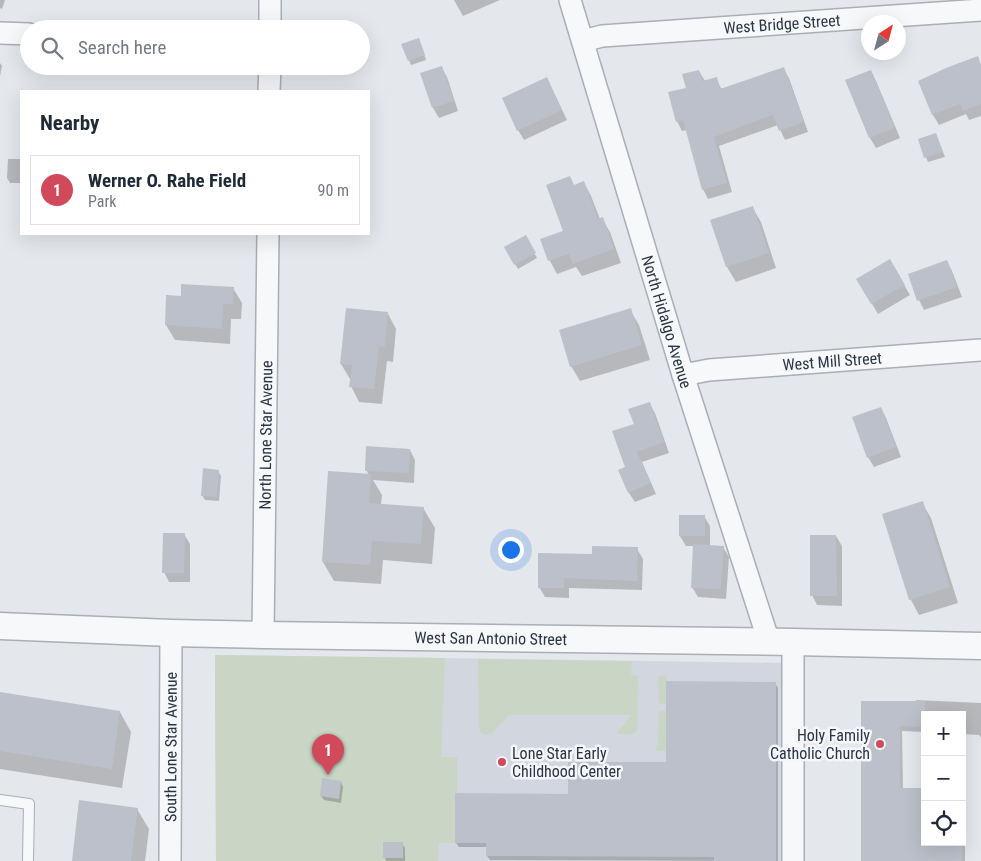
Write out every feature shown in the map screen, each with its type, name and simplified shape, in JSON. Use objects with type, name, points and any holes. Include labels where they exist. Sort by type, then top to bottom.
[{"type":"street","points":[[270,0],[270,20]]},
{"type":"street","name":"North Hidalgo Avenue","points":[[570,0],[683,375],[781,642],[793,861]]},
{"type":"street","name":"West Bridge Street","points":[[583,41],[602,36],[981,10]]},
{"type":"street","points":[[0,33],[20,34]]},
{"type":"street","points":[[269,90],[270,75]]},
{"type":"street","name":"North Lone Star Avenue","points":[[263,636],[268,235]]},
{"type":"street","name":"West Mill Street","points":[[683,375],[709,370],[981,350]]},
{"type":"street","name":"West San Antonio Street","points":[[0,626],[263,636],[981,646]]},
{"type":"street","name":"South Lone Star Avenue","points":[[170,861],[171,634]]},
{"type":"lane","points":[[0,800],[29,804],[28,861]]},
{"type":"shaded area","name":"Lone Star Early Childhood Center","points":[[215,655],[789,663],[787,861],[216,861]]},
{"type":"green space","points":[[215,655],[445,658],[441,757],[457,757],[455,843],[439,843],[438,861],[216,861]]},
{"type":"green space","points":[[478,659],[632,661],[631,675],[638,676],[637,731],[632,734],[618,734],[617,732],[632,715],[509,715],[491,734],[484,735],[479,728]]},
{"type":"green space","points":[[658,676],[666,676],[666,704],[659,703]]},
{"type":"green space","points":[[659,711],[667,711],[666,751],[655,751],[658,742]]},
{"type":"building","points":[[419,38],[425,55],[408,61],[401,44]]},
{"type":"building","points":[[978,56],[981,65],[981,104],[963,111],[960,104],[932,115],[918,81]]},
{"type":"building","points":[[442,66],[454,101],[432,108],[420,73]]},
{"type":"building","points":[[784,67],[804,122],[779,131],[773,115],[714,137],[727,183],[702,190],[683,120],[676,122],[668,92],[686,88],[682,74],[699,70],[702,81],[717,77],[720,89]]},
{"type":"building","points":[[871,70],[895,128],[869,138],[845,80]]},
{"type":"building","points":[[547,77],[562,110],[517,131],[502,98]]},
{"type":"building","points":[[936,133],[943,152],[924,158],[918,139]]},
{"type":"building","points":[[570,176],[574,185],[584,181],[598,219],[603,217],[614,249],[573,264],[569,254],[548,261],[540,239],[563,231],[546,185]]},
{"type":"building","points":[[753,206],[769,253],[726,267],[710,220]]},
{"type":"building","points":[[526,235],[536,253],[514,265],[504,247]]},
{"type":"building","points":[[890,259],[905,285],[871,304],[856,279]]},
{"type":"building","points":[[947,260],[957,287],[917,301],[908,274]]},
{"type":"building","points":[[181,284],[234,287],[233,304],[223,304],[222,329],[165,325],[166,295],[181,296]]},
{"type":"building","points":[[346,308],[388,312],[385,347],[379,346],[374,389],[349,387],[352,365],[340,364]]},
{"type":"building","points":[[631,308],[642,345],[570,367],[559,330]]},
{"type":"building","points":[[650,402],[664,442],[637,452],[651,483],[628,493],[618,470],[625,467],[612,431],[634,424],[628,409]]},
{"type":"building","points":[[881,407],[896,447],[867,458],[852,417]]},
{"type":"building","points":[[366,446],[410,449],[409,473],[365,471]]},
{"type":"building","points":[[203,468],[219,470],[217,497],[201,496]]},
{"type":"building","points":[[328,471],[371,474],[369,503],[424,507],[421,544],[372,541],[370,565],[322,562]]},
{"type":"building","points":[[923,501],[950,587],[909,600],[882,514]]},
{"type":"building","points":[[679,515],[705,515],[705,536],[679,536]]},
{"type":"building","points":[[163,533],[185,533],[184,573],[162,573]]},
{"type":"building","points":[[810,535],[836,535],[837,596],[810,596]]},
{"type":"building","points":[[693,544],[724,546],[721,589],[691,588]]},
{"type":"building","points":[[592,546],[638,547],[637,581],[564,578],[564,588],[538,588],[538,553],[592,554]]},
{"type":"building","points":[[666,681],[776,682],[776,861],[714,861],[714,857],[486,856],[486,843],[455,843],[455,793],[568,794],[568,762],[666,762]]},
{"type":"building","points":[[0,692],[120,711],[112,769],[0,751]]},
{"type":"building","name":"Holy Family Catholic Church","points":[[861,701],[925,701],[925,711],[921,711],[921,727],[900,726],[900,788],[921,788],[921,846],[962,846],[962,861],[861,861]]},
{"type":"building","points":[[322,778],[341,781],[339,799],[320,796]]},
{"type":"building","points":[[79,800],[138,808],[131,861],[72,861]]},
{"type":"building","points":[[383,842],[403,842],[403,858],[383,858]]},
{"type":"place","name":"Holy Family Catholic Church","points":[[880,744]]},
{"type":"place","name":"Lone Star Early Childhood Center","points":[[502,762]]},
{"type":"place","name":"Werner O. Rahe Field","points":[[328,775]]}]
